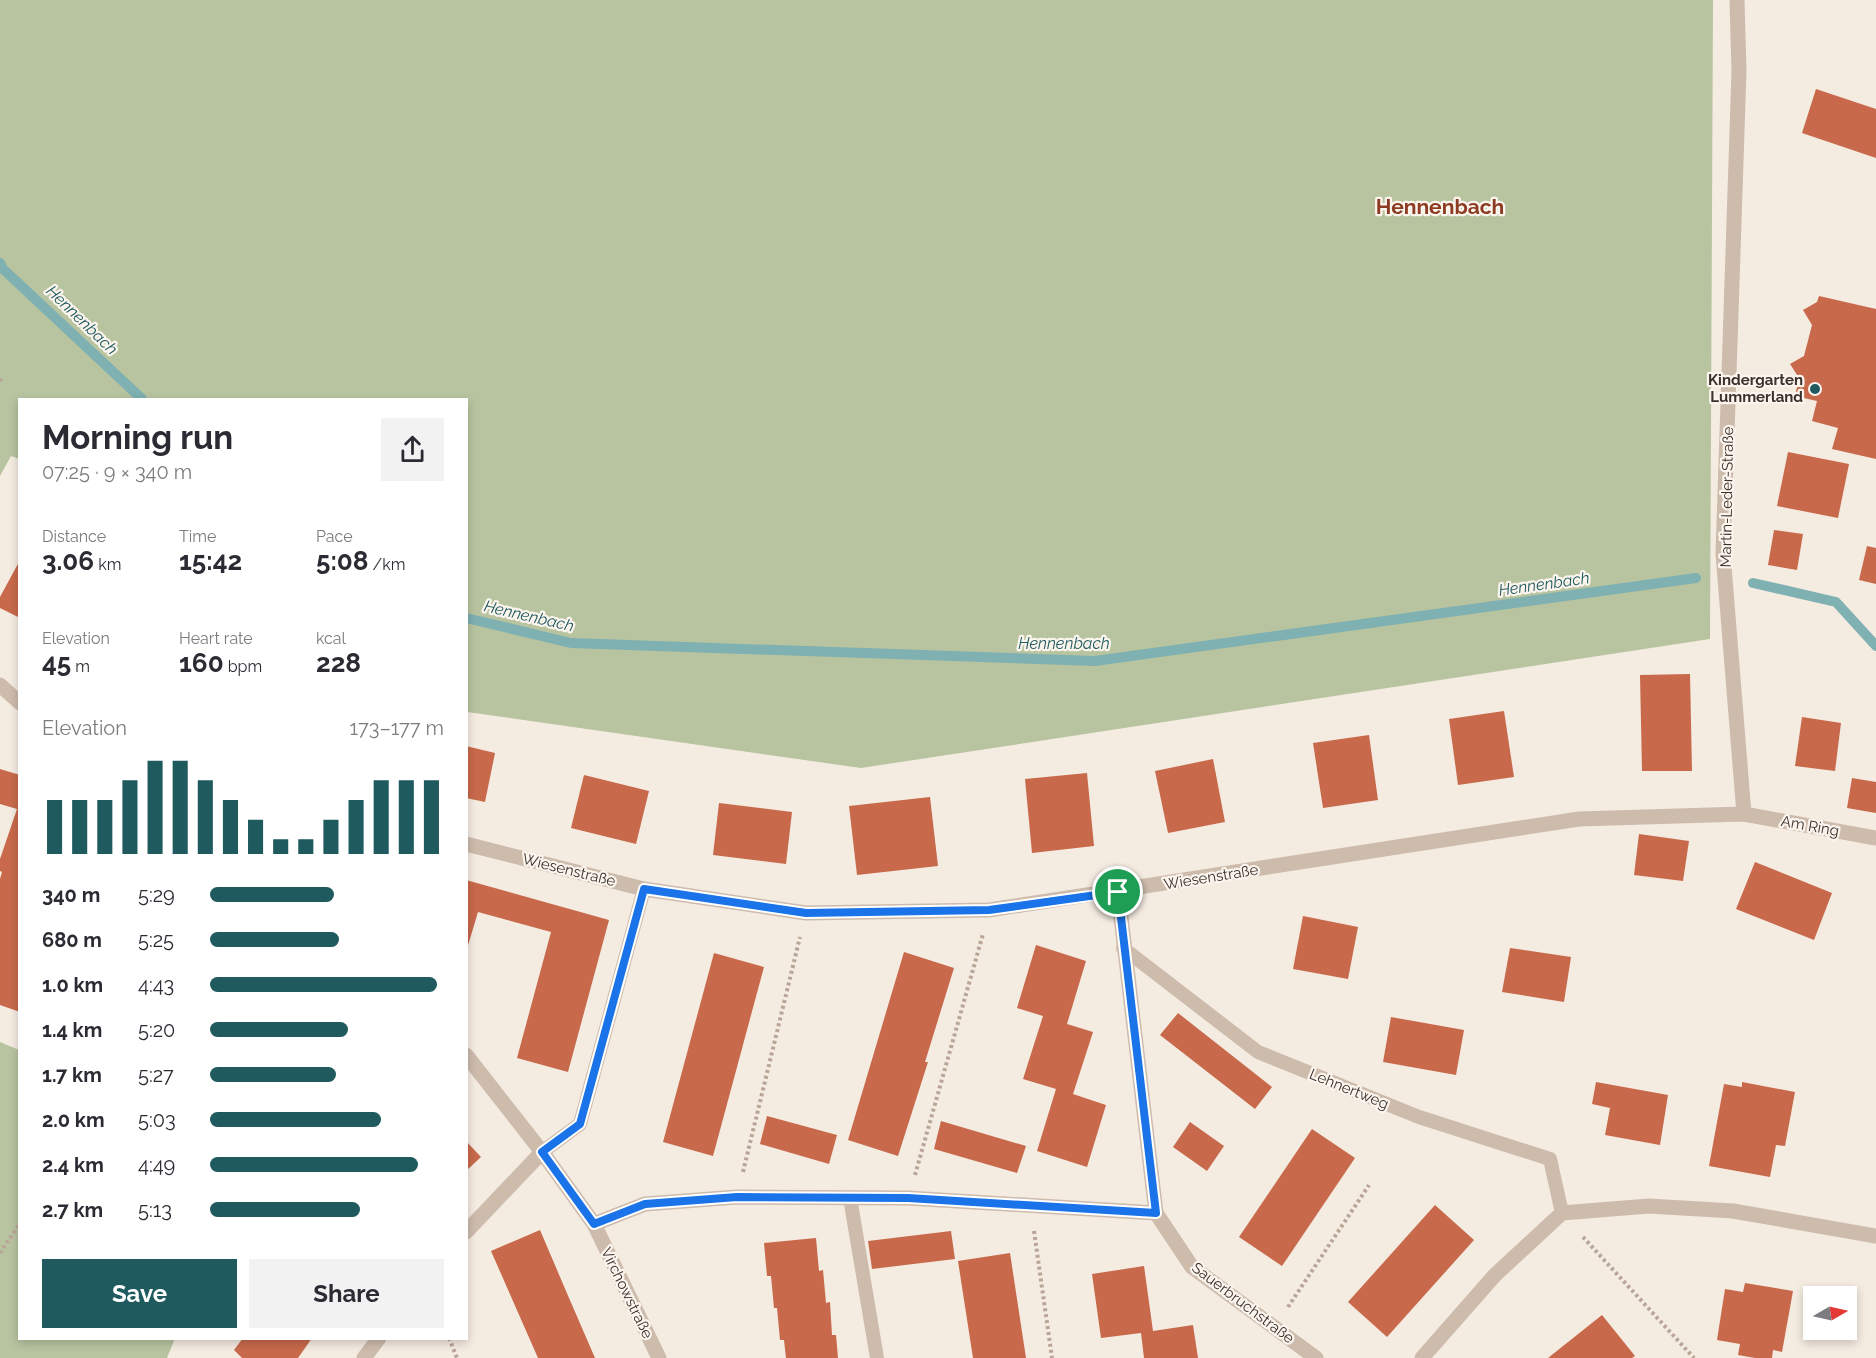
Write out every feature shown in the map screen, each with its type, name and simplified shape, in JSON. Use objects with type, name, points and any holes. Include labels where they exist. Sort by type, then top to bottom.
[{"type":"street","name":"Martin-Leder-Straße","points":[[1737,0],[1740,71],[1723,554],[1744,814]]},
{"type":"street","points":[[0,685],[18,701]]},
{"type":"street","name":"Am Ring","points":[[1744,814],[1876,838]]},
{"type":"street","name":"Wiesenstraße","points":[[468,845],[644,889],[806,913],[989,910],[1118,892],[1579,819],[1744,814]]},
{"type":"street","name":"Sauerbruchstraße","points":[[1118,892],[1156,1213],[1192,1267],[1316,1358]]},
{"type":"street","name":"Virchowstraße","points":[[468,1058],[542,1152],[594,1224],[659,1358]]},
{"type":"street","points":[[468,1230],[542,1152]]},
{"type":"street","points":[[594,1224],[645,1204],[737,1197],[908,1198],[1156,1213]]},
{"type":"street","points":[[1422,1358],[1495,1275],[1562,1213],[1649,1206],[1733,1211],[1876,1236]]},
{"type":"street","points":[[364,1358],[378,1340]]},
{"type":"lane","points":[[542,1152],[580,1124],[644,889]]},
{"type":"lane","name":"Lehnertweg","points":[[1123,948],[1258,1052],[1419,1118],[1550,1159],[1562,1213]]},
{"type":"lane","points":[[850,1198],[877,1358]]},
{"type":"path","points":[[908,1198],[989,910]]},
{"type":"path","points":[[737,1197],[806,913]]},
{"type":"path","points":[[1274,1327],[1370,1185]]},
{"type":"path","points":[[1031,1205],[1052,1358]]},
{"type":"path","points":[[1562,1213],[1694,1358]]},
{"type":"path","points":[[0,1253],[18,1226]]},
{"type":"path","points":[[450,1340],[458,1358]]},
{"type":"green space","points":[[0,0],[1713,0],[1710,639],[861,768],[468,712],[468,398],[18,398],[18,459],[11,456],[0,476]]},
{"type":"green space","points":[[0,1042],[18,1050],[18,1340],[174,1340],[167,1358],[0,1358]]},
{"type":"building","points":[[1816,89],[1876,109],[1876,158],[1802,133]]},
{"type":"building","points":[[1819,296],[1876,309],[1876,459],[1832,449],[1838,428],[1812,421],[1817,401],[1795,396],[1799,378],[1790,364],[1804,356],[1812,325],[1803,310],[1817,302]]},
{"type":"building","points":[[1788,452],[1849,464],[1838,518],[1777,506]]},
{"type":"building","points":[[1774,530],[1803,534],[1797,570],[1768,565]]},
{"type":"building","points":[[1867,546],[1876,548],[1876,584],[1859,580]]},
{"type":"building","points":[[18,564],[18,617],[0,608],[0,597]]},
{"type":"building","points":[[1690,674],[1692,771],[1642,771],[1640,675]]},
{"type":"building","points":[[1504,711],[1514,777],[1458,785],[1449,719]]},
{"type":"building","points":[[1802,717],[1841,723],[1835,771],[1795,766]]},
{"type":"building","points":[[1369,735],[1378,800],[1323,808],[1313,743]]},
{"type":"building","points":[[468,746],[495,753],[485,802],[468,798]]},
{"type":"building","points":[[1213,759],[1225,822],[1168,833],[1155,771]]},
{"type":"building","points":[[0,769],[18,774],[18,1011],[0,1005],[0,879],[2,872],[0,871],[0,859],[17,809],[0,804]]},
{"type":"building","points":[[1087,773],[1094,846],[1032,853],[1025,779]]},
{"type":"building","points":[[584,775],[649,791],[636,844],[571,828]]},
{"type":"building","points":[[1852,778],[1876,782],[1876,813],[1847,808]]},
{"type":"building","points":[[930,797],[938,866],[857,875],[849,806]]},
{"type":"building","points":[[719,803],[792,812],[786,864],[713,855]]},
{"type":"building","points":[[1639,834],[1689,841],[1683,881],[1634,875]]},
{"type":"building","points":[[1755,862],[1832,893],[1814,940],[1736,909]]},
{"type":"building","points":[[468,881],[609,920],[568,1072],[517,1058],[551,932],[478,912],[468,945]]},
{"type":"building","points":[[1303,916],[1358,927],[1348,979],[1293,969]]},
{"type":"building","points":[[1036,945],[1086,961],[1067,1024],[1093,1032],[1073,1094],[1106,1105],[1087,1167],[1037,1151],[1056,1089],[1023,1079],[1043,1016],[1017,1008]]},
{"type":"building","points":[[1510,948],[1571,957],[1564,1002],[1502,992]]},
{"type":"building","points":[[904,952],[954,968],[925,1062],[928,1062],[898,1156],[848,1140]]},
{"type":"building","points":[[714,953],[764,967],[713,1156],[663,1142]]},
{"type":"building","points":[[1178,1013],[1272,1087],[1255,1109],[1160,1035]]},
{"type":"building","points":[[1391,1017],[1464,1030],[1456,1075],[1383,1062]]},
{"type":"building","points":[[1596,1082],[1668,1095],[1660,1145],[1605,1135],[1610,1108],[1592,1104]]},
{"type":"building","points":[[1742,1082],[1795,1092],[1785,1146],[1776,1145],[1770,1177],[1709,1166],[1724,1084],[1742,1087]]},
{"type":"building","points":[[767,1116],[837,1135],[829,1164],[760,1144]]},
{"type":"building","points":[[941,1121],[1026,1146],[1017,1173],[934,1149]]},
{"type":"building","points":[[1190,1122],[1224,1146],[1207,1171],[1173,1147]]},
{"type":"building","points":[[1312,1129],[1355,1158],[1282,1266],[1239,1237]]},
{"type":"building","points":[[468,1143],[481,1157],[468,1169]]},
{"type":"building","points":[[1435,1205],[1474,1240],[1387,1337],[1348,1302]]},
{"type":"building","points":[[540,1230],[595,1358],[538,1358],[491,1251]]},
{"type":"building","points":[[951,1231],[955,1259],[872,1269],[868,1241]]},
{"type":"building","points":[[816,1238],[819,1271],[823,1270],[826,1303],[830,1302],[832,1335],[836,1335],[838,1358],[786,1358],[784,1340],[780,1340],[777,1308],[774,1308],[771,1276],[767,1276],[764,1243]]},
{"type":"building","points":[[1010,1253],[1026,1358],[973,1358],[958,1261]]},
{"type":"building","points":[[1144,1266],[1153,1331],[1193,1325],[1198,1358],[1144,1358],[1141,1333],[1101,1338],[1092,1274]]},
{"type":"building","points":[[1745,1283],[1793,1291],[1782,1352],[1773,1350],[1772,1358],[1738,1355],[1740,1344],[1717,1340],[1725,1289],[1743,1292]]},
{"type":"building","points":[[1602,1315],[1635,1356],[1632,1358],[1548,1358]]},
{"type":"building","points":[[242,1340],[311,1340],[298,1358],[242,1358],[234,1350]]},
{"type":"waterway","name":"Hennenbach","points":[[0,263],[3,269],[141,398]]},
{"type":"waterway","name":"Hennenbach","points":[[468,618],[571,643],[1095,661],[1696,578]]},
{"type":"waterway","name":"Hennenbach","points":[[1753,583],[1836,602],[1876,646]]},
{"type":"place","name":"Kindergarten Lummerland","points":[[1815,389]]},
{"type":"district","name":"Hennenbach","points":[[1440,206]]},
{"type":"route","points":[[644,889],[806,913],[989,910],[1118,892],[1156,1213],[908,1198],[737,1197],[645,1204],[594,1224],[542,1152],[580,1124],[644,889]]}]
